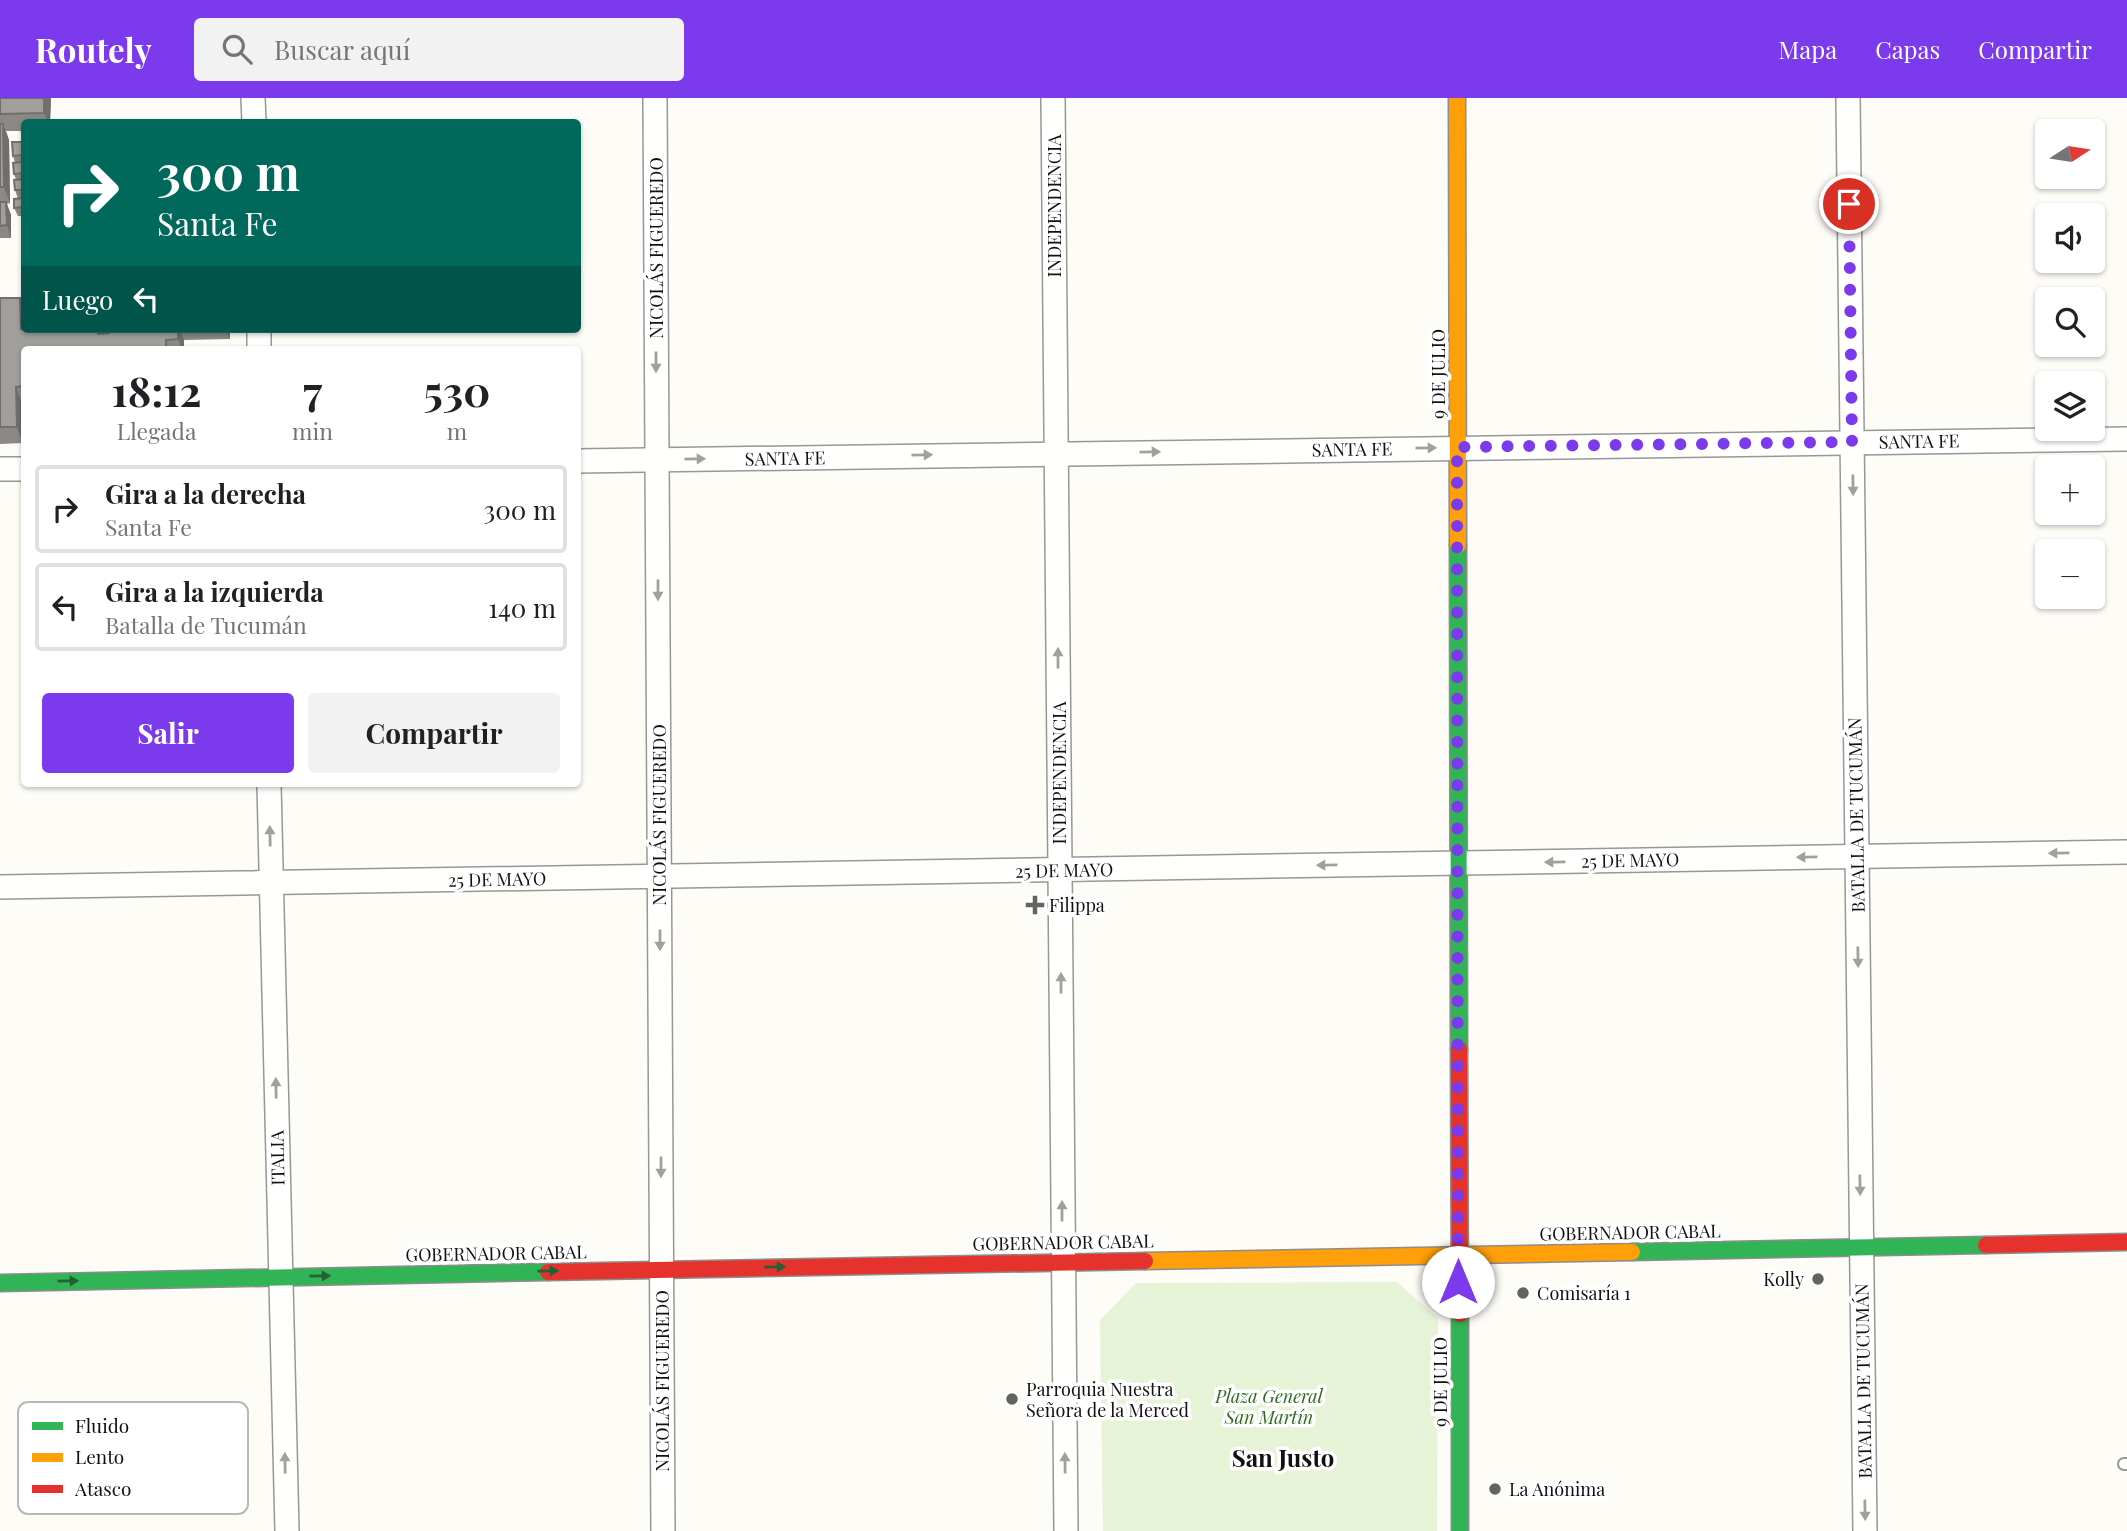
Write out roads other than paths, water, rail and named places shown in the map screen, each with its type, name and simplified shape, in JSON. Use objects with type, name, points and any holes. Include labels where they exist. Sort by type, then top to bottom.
[{"type":"street","points":[[253,98],[254,119]]},
{"type":"street","name":"NICOLÁS FIGUEREDO","points":[[655,98],[663,1531]]},
{"type":"street","name":"INDEPENDENCIA","points":[[1053,98],[1066,1531]]},
{"type":"street","name":"9 DE JULIO","points":[[1457,98],[1460,1531]]},
{"type":"street","name":"BATALLA DE TUCUMÁN","points":[[1848,98],[1865,1531]]},
{"type":"street","name":"SANTA FE","points":[[581,461],[2127,439]]},
{"type":"street","points":[[0,469],[21,469]]},
{"type":"street","name":"ITALIA","points":[[269,787],[287,1531]]},
{"type":"street","name":"25 DE MAYO","points":[[0,887],[2127,852]]},
{"type":"street","name":"GOBERNADOR CABAL","points":[[0,1283],[2127,1242]]},
{"type":"place","name":"Filippa","points":[[1035,905]]},
{"type":"place","name":"Kolly","points":[[1818,1279]]},
{"type":"place","name":"Comisaría 1","points":[[1523,1293]]},
{"type":"place","name":"Parroquia Nuestra Señora de la Merced","points":[[1012,1399]]},
{"type":"place","name":"La Anónima","points":[[1495,1489]]},
{"type":"district","name":"San Justo","points":[[1283,1457]]},
{"type":"park label","name":"Plaza General San Martín","points":[[1269,1406]]}]
